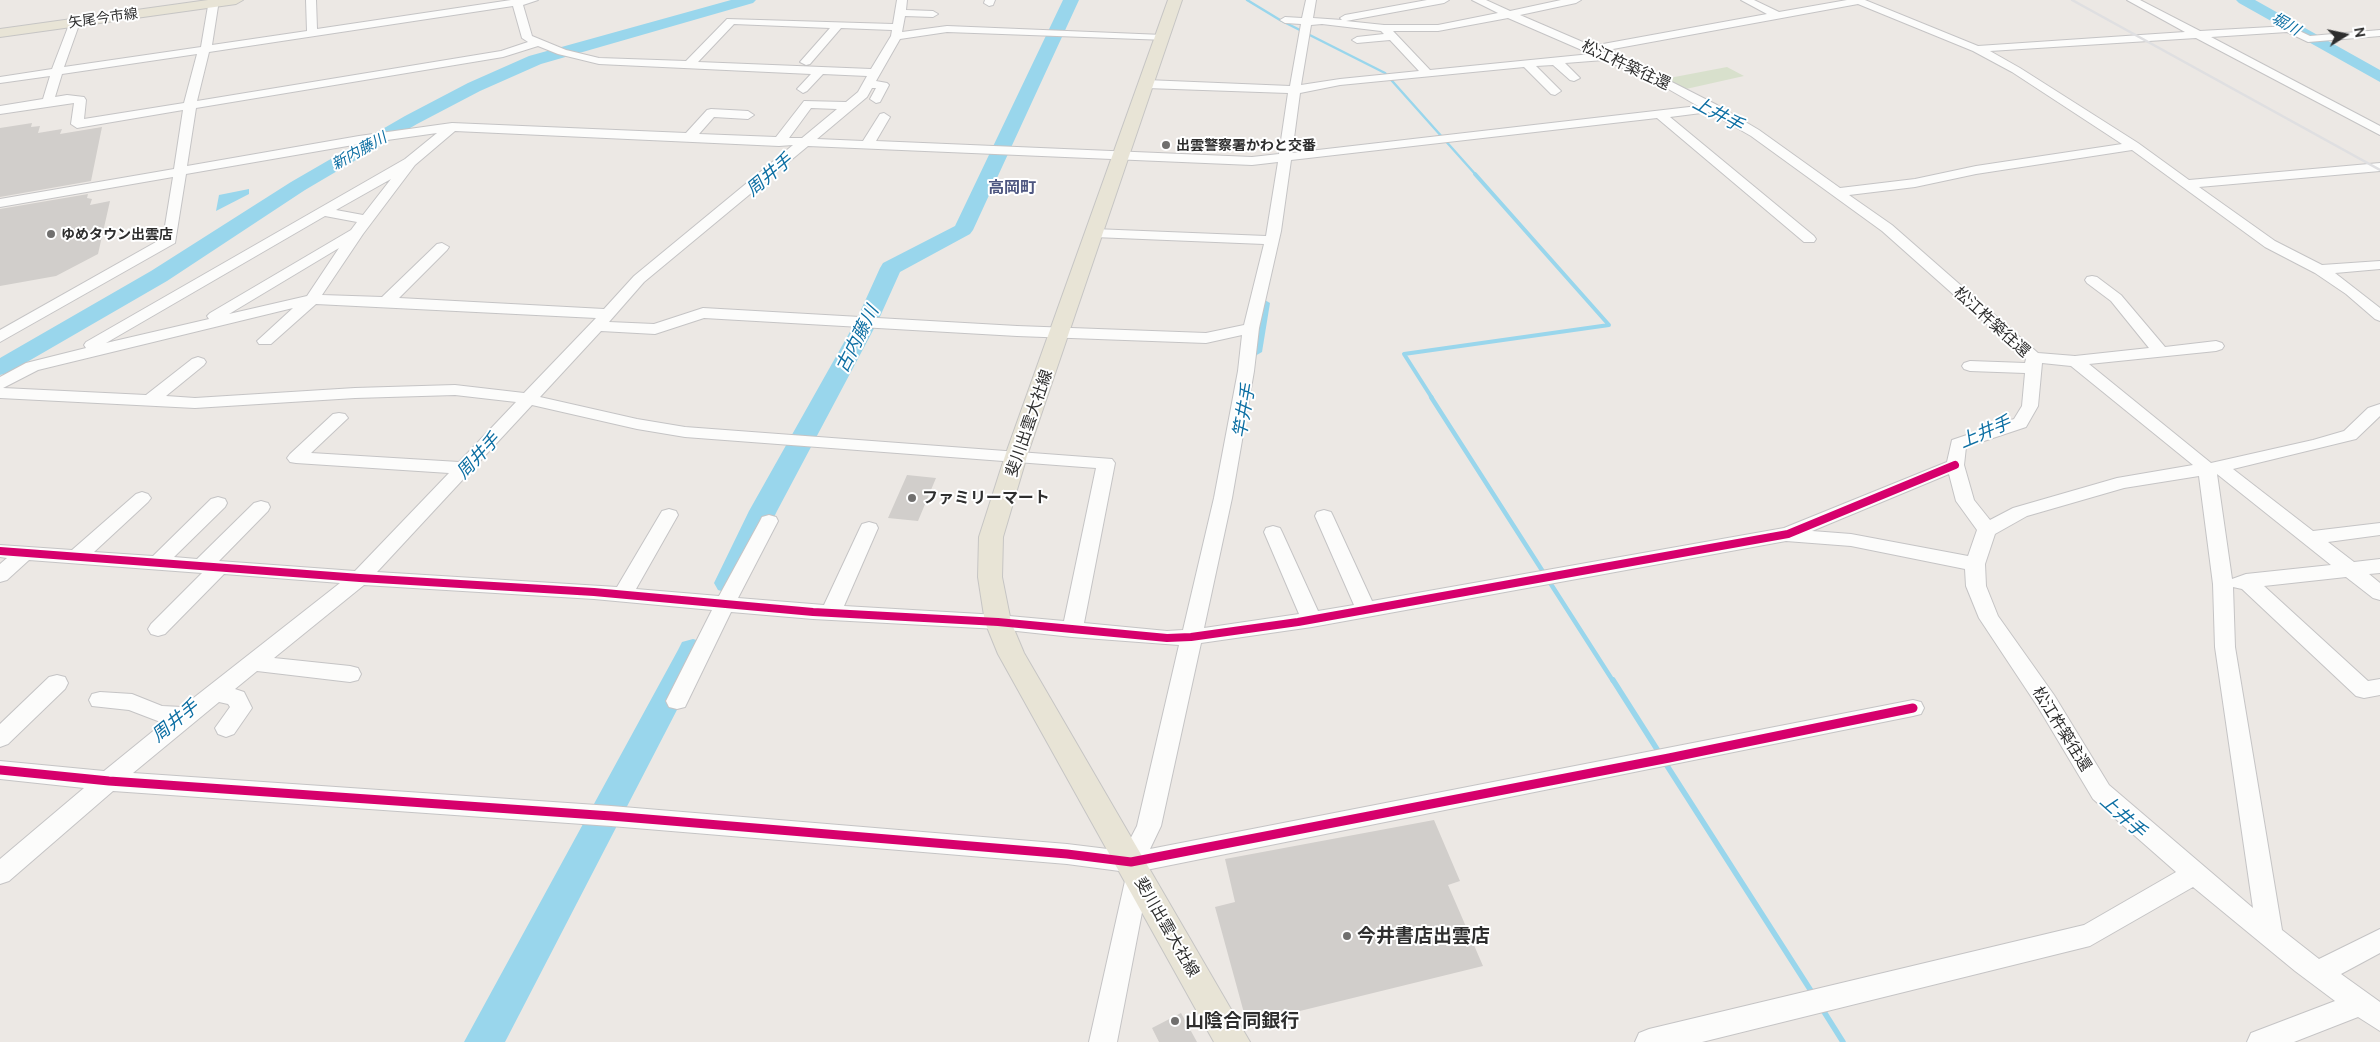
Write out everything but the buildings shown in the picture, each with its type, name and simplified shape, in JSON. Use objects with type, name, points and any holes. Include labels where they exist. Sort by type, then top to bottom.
[{"type":"main road","name":"矢尾今市線","points":[[0,33],[236,0]]},
{"type":"main road","name":"斐川出雲大社線","points":[[1175,0],[1164,38],[1120,155],[1016,456],[991,537],[990,577],[998,622],[1011,654],[1234,1042]]},
{"type":"street","points":[[311,0],[312,33]]},
{"type":"street","points":[[0,80],[516,1],[534,0]]},
{"type":"street","points":[[0,874],[186,716],[360,578],[639,279],[863,94],[897,32],[902,0]]},
{"type":"street","points":[[1103,1042],[1134,869],[1149,826],[1223,498],[1246,371],[1251,328],[1272,240],[1286,157],[1294,90],[1310,0]]},
{"type":"street","points":[[1326,22],[1444,0]]},
{"type":"street","name":"松江杵築往還","points":[[1476,0],[1608,56],[1713,108],[1755,132],[1887,228],[2034,363],[2030,406],[2020,423],[1958,444],[1955,465]]},
{"type":"street","points":[[1285,20],[1384,28],[1438,28],[1576,0]]},
{"type":"street","points":[[1746,0],[1778,16]]},
{"type":"street","points":[[1593,49],[1857,0],[1874,4],[1977,50],[2078,108],[2270,244],[2320,270],[2352,291],[2380,316]]},
{"type":"street","points":[[2132,0],[2380,131]]},
{"type":"street","points":[[516,1],[527,38],[542,45],[599,61],[875,73]]},
{"type":"street","points":[[0,337],[170,240],[182,172],[190,105],[203,52],[206,48],[214,2]]},
{"type":"street","points":[[900,13],[932,14]]},
{"type":"street","points":[[689,65],[731,21],[838,25],[897,32],[947,29],[1164,38]]},
{"type":"street","points":[[48,102],[59,71],[65,46],[75,22]]},
{"type":"street","points":[[806,62],[838,25]]},
{"type":"street","points":[[1384,28],[1428,74]]},
{"type":"street","points":[[1977,50],[2289,29],[2308,39],[2380,33]]},
{"type":"street","points":[[1357,40],[1392,37]]},
{"type":"street","points":[[0,110],[67,99],[80,100],[77,124],[503,54],[542,45]]},
{"type":"street","points":[[1146,84],[1294,90],[1340,82],[1608,56]]},
{"type":"street","points":[[1556,61],[1574,78]]},
{"type":"street","points":[[1527,64],[1555,91]]},
{"type":"street","points":[[803,89],[820,71]]},
{"type":"street","points":[[868,84],[883,85],[876,99]]},
{"type":"street","points":[[779,142],[808,104],[848,106]]},
{"type":"street","points":[[0,203],[359,140],[452,127],[1252,161],[1662,116],[1713,108]]},
{"type":"street","points":[[689,138],[711,113],[748,115]]},
{"type":"street","points":[[1662,116],[1809,239]]},
{"type":"street","points":[[867,145],[884,117]]},
{"type":"street","points":[[73,356],[410,162],[452,127]]},
{"type":"street","points":[[1837,192],[1915,183],[1976,170],[2134,146]]},
{"type":"street","points":[[265,341],[312,299],[362,226],[410,162]]},
{"type":"street","points":[[2186,184],[2380,167]]},
{"type":"street","points":[[324,212],[362,226]]},
{"type":"street","points":[[201,325],[362,226]]},
{"type":"street","points":[[1094,233],[1272,240]]},
{"type":"street","points":[[386,302],[442,247]]},
{"type":"street","points":[[2320,270],[2380,265]]},
{"type":"street","points":[[2092,280],[2116,298],[2161,352]]},
{"type":"street","points":[[0,384],[32,366],[312,299],[386,302],[602,320],[655,329],[703,313],[1206,338],[1251,328]]},
{"type":"street","points":[[1970,366],[2075,361],[2216,346]]},
{"type":"street","points":[[2075,361],[2213,467],[2351,569],[2380,593]]},
{"type":"street","points":[[151,400],[198,362]]},
{"type":"street","points":[[0,393],[195,403],[355,393],[454,390],[529,399],[637,424],[685,432],[1106,463],[1072,630]]},
{"type":"street","points":[[0,551],[360,578],[490,585],[831,613],[998,622],[1167,638],[1191,637],[1312,620],[1788,534],[1955,465],[1965,501],[1987,530],[2020,512],[2123,482],[2213,467],[2316,445],[2350,435],[2374,412],[2380,409]]},
{"type":"street","points":[[338,418],[296,458],[462,468]]},
{"type":"street","points":[[2213,467],[2223,584],[2224,647],[2270,934]]},
{"type":"street","points":[[76,557],[142,498]]},
{"type":"street","points":[[158,562],[218,503]]},
{"type":"street","points":[[158,629],[261,507]]},
{"type":"street","points":[[622,596],[669,515]]},
{"type":"street","points":[[1324,516],[1366,610]]},
{"type":"street","points":[[676,701],[770,521]]},
{"type":"street","points":[[831,613],[869,528]]},
{"type":"street","points":[[2310,538],[2380,529]]},
{"type":"street","name":"松江杵築往還","points":[[1987,530],[1975,564],[1976,586],[1989,618],[2046,702],[2101,792],[2230,904],[2370,1011]]},
{"type":"street","points":[[1273,532],[1312,620]]},
{"type":"street","points":[[1788,534],[1851,540],[1975,564]]},
{"type":"street","points":[[0,574],[24,553]]},
{"type":"street","points":[[2223,584],[2380,566]]},
{"type":"street","points":[[2246,581],[2364,690],[2380,687]]},
{"type":"street","points":[[254,663],[350,674]]},
{"type":"street","points":[[0,738],[57,683]]},
{"type":"street","points":[[216,694],[236,698],[241,708],[226,728]]},
{"type":"street","points":[[100,700],[132,702],[159,714],[186,716]]},
{"type":"street","points":[[0,770],[109,781],[611,816],[1067,854],[1134,869],[1159,858],[1610,770],[1913,708]]},
{"type":"street","points":[[1649,1042],[2090,935],[2195,873]]},
{"type":"street","points":[[2318,973],[2380,940]]},
{"type":"street","points":[[2261,1042],[2370,1011]]},
{"type":"green space","points":[[1727,67],[1744,76],[1686,89],[1664,79]]},
{"type":"water","points":[[249,189],[249,194],[216,211],[219,195]]},
{"type":"waterway","name":"新内藤川","points":[[0,368],[159,276],[298,186],[411,120],[474,87],[535,60],[748,0]]},
{"type":"waterway","name":"古内藤川","points":[[728,583],[763,511],[867,321],[891,268],[963,230],[1071,0]]},
{"type":"waterway","points":[[1247,0],[1280,20],[1385,73],[1476,175]]},
{"type":"waterway","name":"堀川","points":[[2244,0],[2380,77]]},
{"type":"waterway","points":[[1432,398],[1404,354],[1609,325],[1475,174]]},
{"type":"waterway","name":"竿井手","points":[[1255,352],[1263,303]]},
{"type":"waterway","points":[[1431,397],[1613,681]]},
{"type":"waterway","points":[[484,1042],[693,650]]},
{"type":"waterway","points":[[1613,680],[1660,754]]},
{"type":"waterway","points":[[1664,761],[1813,994]]},
{"type":"waterway","points":[[1821,1007],[1843,1042]]},
{"type":"railway","points":[[2072,0],[2380,170]]},
{"type":"cycle path","points":[[0,551],[360,578],[594,592],[813,612],[998,622],[1167,638],[1191,637],[1298,622],[1788,534],[1955,465]]},
{"type":"cycle path","points":[[0,770],[109,781],[611,816],[1067,854],[1131,862],[1669,758],[1913,708]]},
{"type":"place","name":"出雲警察署かわと交番","points":[[1166,145]]},
{"type":"place","name":"ゆめタウン出雲店","points":[[51,234]]},
{"type":"place","name":"ファミリーマート","points":[[912,498]]},
{"type":"place","name":"今井書店出雲店","points":[[1347,936]]},
{"type":"place","name":"山陰合同銀行","points":[[1175,1021]]},
{"type":"district","name":"高岡町","points":[[1012,188]]},
{"type":"water label","name":"上井手","points":[[1718,114]]},
{"type":"water label","name":"周井手","points":[[769,175]]},
{"type":"water label","name":"上井手","points":[[1985,432]]},
{"type":"water label","name":"周井手","points":[[478,456]]},
{"type":"water label","name":"周井手","points":[[175,721]]},
{"type":"water label","name":"上井手","points":[[2123,816]]}]
